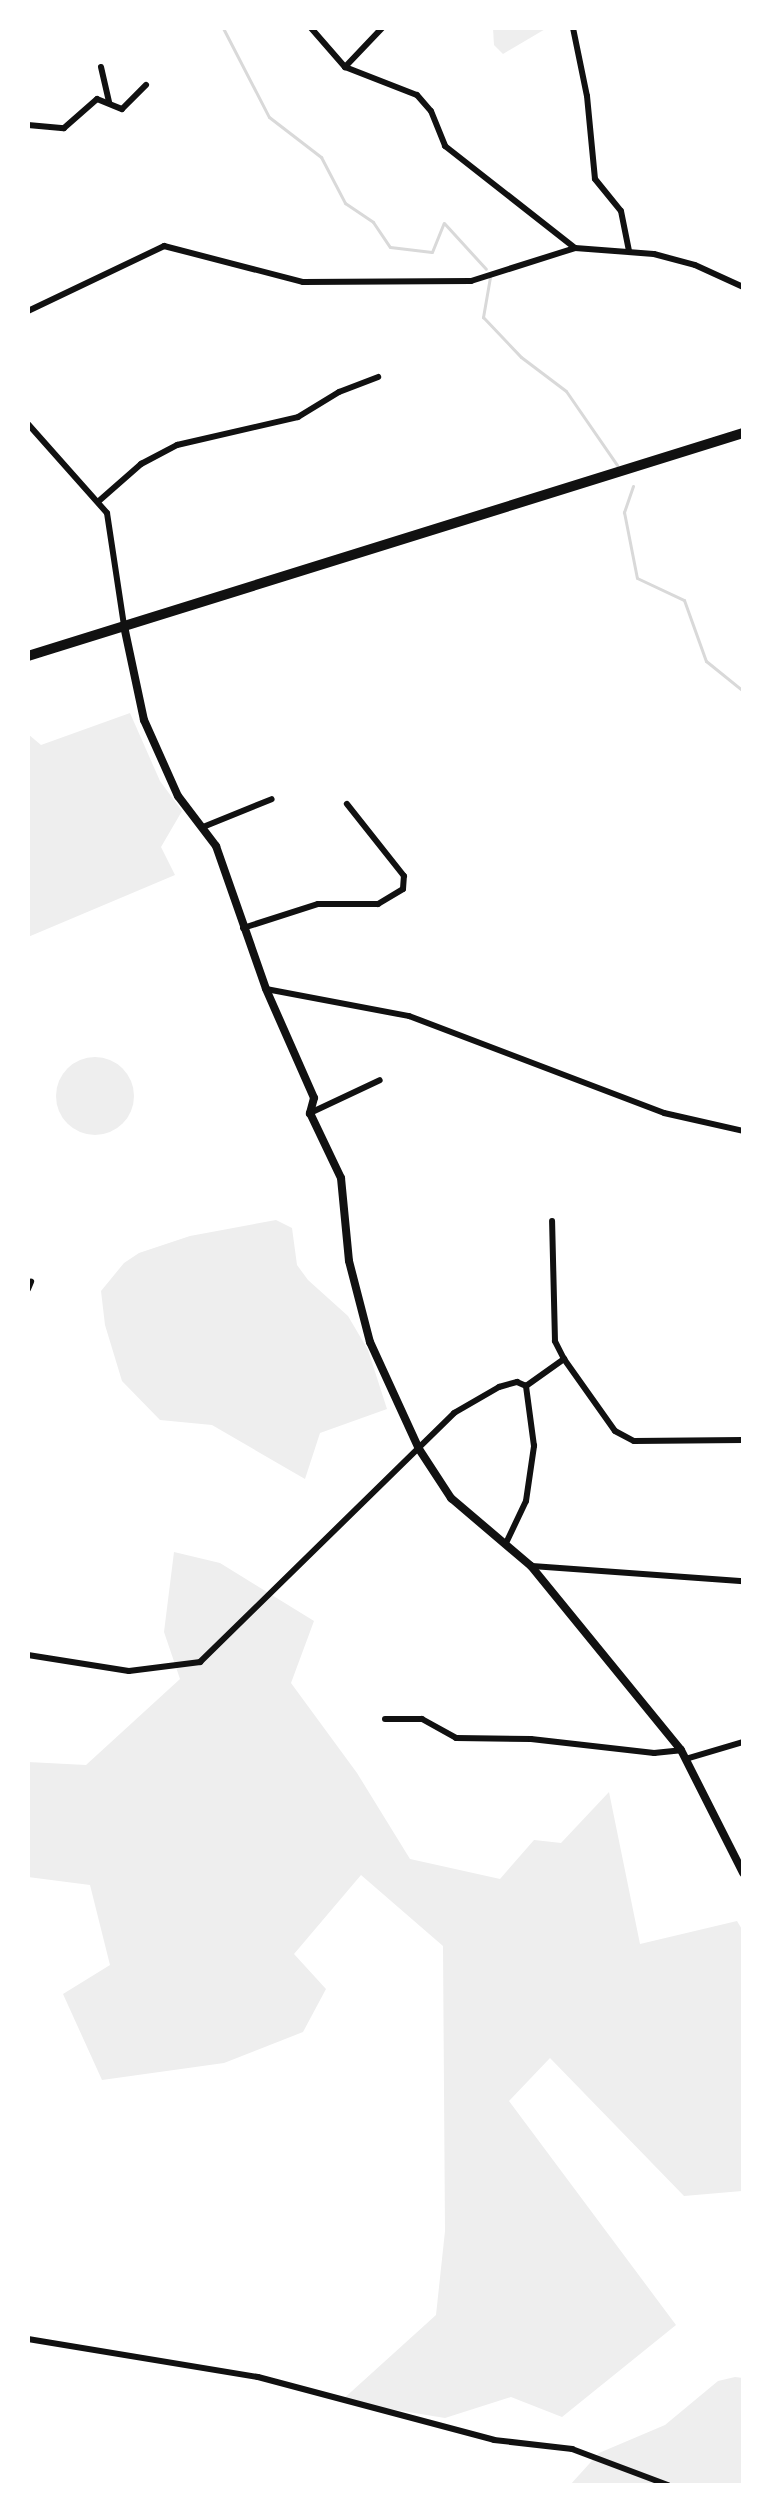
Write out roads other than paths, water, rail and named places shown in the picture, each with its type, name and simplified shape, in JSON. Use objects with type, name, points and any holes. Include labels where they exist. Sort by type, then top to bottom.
[{"type":"highway","points":[[28,656],[743,433]]},
{"type":"main road","points":[[124,626],[144,720],[178,796],[203,827],[225,865],[243,928],[266,989],[314,1098],[310,1113],[341,1178],[349,1261],[370,1342],[419,1449],[451,1498],[507,1541],[531,1566],[681,1750],[743,1873]]},
{"type":"street","points":[[311,28],[345,67],[417,95],[431,111],[445,146],[575,248]]},
{"type":"street","points":[[345,67],[382,28]]},
{"type":"street","points":[[573,28],[587,96],[595,179],[621,211],[629,251]]},
{"type":"street","points":[[101,67],[109,103]]},
{"type":"street","points":[[28,125],[54,130],[97,99],[122,109],[146,85]]},
{"type":"street","points":[[28,311],[164,246],[294,282],[471,281],[575,248],[629,251],[695,265],[743,287]]},
{"type":"street","points":[[100,500],[141,464],[177,445],[298,417],[339,392],[378,377]]},
{"type":"street","points":[[28,424],[100,500],[110,525],[124,626]]},
{"type":"street","points":[[203,827],[272,799]]},
{"type":"street","points":[[243,928],[318,904],[378,904],[403,889],[404,876],[347,804]]},
{"type":"street","points":[[266,989],[409,1016],[664,1113],[743,1131]]},
{"type":"street","points":[[310,1113],[380,1080]]},
{"type":"street","points":[[552,1221],[555,1341],[564,1359],[615,1431],[634,1441],[743,1440]]},
{"type":"street","points":[[526,1386],[564,1359]]},
{"type":"street","points":[[28,1655],[129,1671],[200,1662],[454,1413],[499,1387],[517,1382],[526,1386]]},
{"type":"street","points":[[507,1541],[526,1501],[534,1446],[526,1386]]},
{"type":"street","points":[[531,1566],[743,1581]]},
{"type":"street","points":[[385,1719],[422,1719],[456,1738],[531,1739],[654,1753],[681,1750]]},
{"type":"street","points":[[686,1759],[743,1742]]},
{"type":"street","points":[[28,2339],[258,2377],[494,2440],[572,2449],[668,2485]]},
{"type":"waterway","points":[[223,28],[269,117],[321,157],[345,203],[373,222],[390,247],[432,252],[444,223],[486,269]]},
{"type":"waterway","points":[[490,277],[483,317],[521,357],[566,391],[617,465]]},
{"type":"waterway","points":[[633,486],[624,512],[637,578],[684,600],[706,661],[743,691]]}]
